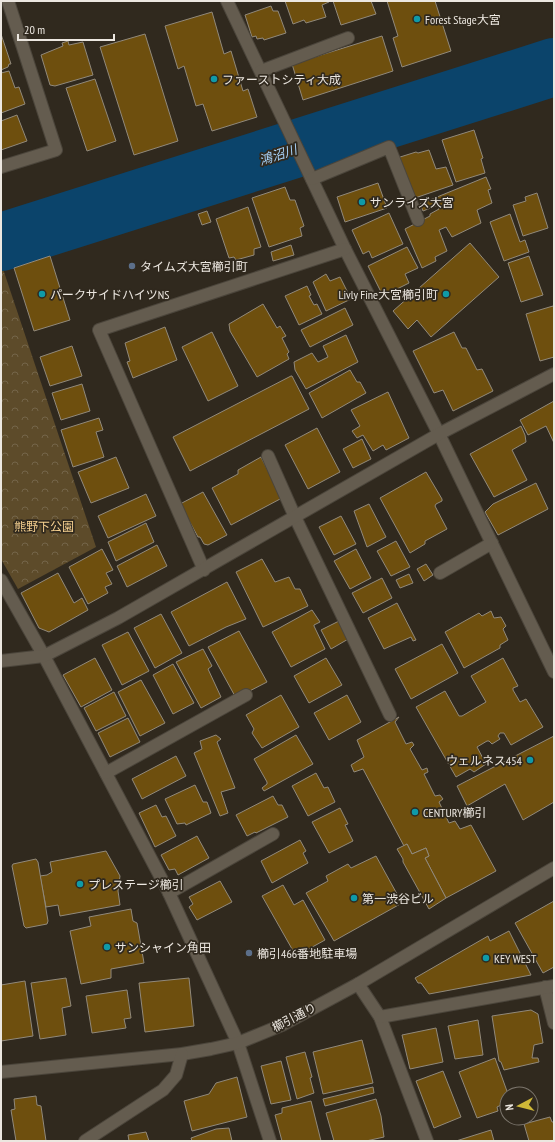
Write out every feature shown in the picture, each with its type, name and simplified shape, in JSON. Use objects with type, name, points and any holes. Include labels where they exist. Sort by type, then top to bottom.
[{"type":"street","points":[[1,167],[56,150],[8,1]]},
{"type":"street","points":[[227,1],[345,249],[439,434],[554,672]]},
{"type":"street","points":[[261,71],[348,38]]},
{"type":"street","points":[[312,179],[389,147],[418,220]]},
{"type":"street","points":[[204,570],[99,330],[345,249]]},
{"type":"street","points":[[1,662],[44,656],[118,618],[439,434],[554,374]]},
{"type":"street","points":[[268,456],[295,517],[390,715]]},
{"type":"street","points":[[440,573],[492,543]]},
{"type":"street","points":[[1,580],[44,656],[169,893],[238,1043],[270,1141]]},
{"type":"street","points":[[106,773],[246,695]]},
{"type":"street","points":[[169,893],[273,834]]},
{"type":"street","name":"櫛引通り","points":[[1,1072],[182,1054],[238,1043],[282,1024],[358,984],[554,868]]},
{"type":"street","points":[[358,984],[380,1017],[427,1141]]},
{"type":"street","points":[[380,1017],[549,987],[554,1023]]},
{"type":"street","points":[[85,1141],[164,1090],[176,1075],[182,1054]]},
{"type":"green space","name":"熊野下公園","points":[[1,263],[96,547],[18,589],[1,559]]},
{"type":"building","points":[[285,1],[328,1],[329,2],[322,5],[326,17],[306,23],[304,20],[293,24]]},
{"type":"building","points":[[333,1],[371,1],[376,14],[341,25]]},
{"type":"building","name":"Forest Stage大宮","points":[[387,1],[435,1],[451,51],[402,67],[393,38],[398,36]]},
{"type":"building","points":[[271,6],[273,11],[278,11],[286,33],[264,40],[263,38],[257,39],[256,36],[252,37],[245,15]]},
{"type":"building","name":"ファーストシティ大成","points":[[212,12],[224,54],[231,51],[243,91],[248,89],[257,117],[212,131],[203,104],[196,106],[184,66],[178,69],[165,26]]},
{"type":"building","points":[[1,34],[11,64],[1,70]]},
{"type":"building","points":[[145,34],[178,141],[134,155],[100,47]]},
{"type":"building","points":[[382,36],[393,71],[303,100],[292,64]]},
{"type":"building","points":[[68,41],[69,45],[83,42],[93,75],[55,86],[50,85],[41,55],[63,46],[62,43]]},
{"type":"building","points":[[9,71],[15,88],[19,87],[25,104],[1,113],[1,73]]},
{"type":"building","points":[[95,79],[116,141],[87,151],[66,88]]},
{"type":"building","points":[[17,115],[27,141],[1,150],[1,121]]},
{"type":"building","points":[[474,130],[483,158],[481,159],[485,173],[456,182],[442,140]]},
{"type":"building","points":[[429,150],[436,169],[446,167],[453,185],[412,199],[397,158],[416,152],[418,153]]},
{"type":"building","points":[[486,177],[491,189],[488,190],[492,203],[477,210],[481,223],[452,237],[446,227],[439,230],[447,251],[435,257],[436,261],[422,268],[405,229],[430,216],[430,214],[439,209],[438,205],[423,211],[420,204]]},
{"type":"building","name":"サンライズ大宮","points":[[378,183],[387,208],[345,222],[337,197]]},
{"type":"building","points":[[285,187],[290,200],[295,200],[304,226],[300,228],[302,236],[269,247],[252,198]]},
{"type":"building","points":[[537,193],[548,228],[523,236],[513,205],[526,201],[525,197]]},
{"type":"building","points":[[248,207],[261,247],[254,249],[254,255],[236,260],[234,257],[229,258],[216,219]]},
{"type":"building","points":[[207,211],[211,222],[202,225],[198,214]]},
{"type":"building","points":[[389,213],[403,244],[372,258],[369,251],[363,254],[352,230]]},
{"type":"building","points":[[510,214],[520,242],[525,240],[529,252],[504,261],[490,222]]},
{"type":"building","name":"Livly Fine大宮櫛引町","points":[[470,243],[499,277],[431,337],[417,320],[408,329],[393,311]]},
{"type":"building","points":[[291,245],[294,255],[273,261],[271,252]]},
{"type":"building","points":[[407,247],[418,268],[405,274],[409,283],[383,296],[368,266]]},
{"type":"building","name":"パークサイドハイツNS","points":[[50,256],[70,320],[34,331],[14,268]]},
{"type":"building","points":[[529,256],[543,295],[521,302],[508,263]]},
{"type":"building","points":[[326,274],[330,281],[340,277],[351,299],[326,311],[313,282]]},
{"type":"building","points":[[307,286],[311,295],[309,296],[314,305],[317,304],[322,314],[299,325],[285,296]]},
{"type":"building","points":[[263,304],[277,328],[280,326],[286,336],[282,338],[289,352],[287,354],[289,359],[257,377],[230,331],[229,324]]},
{"type":"building","points":[[553,306],[554,357],[540,361],[526,314]]},
{"type":"building","points":[[345,308],[353,325],[310,347],[301,330]]},
{"type":"building","points":[[165,327],[177,360],[133,378],[127,362],[130,361],[125,343]]},
{"type":"building","points":[[212,332],[238,386],[208,401],[182,347]]},
{"type":"building","points":[[454,332],[462,348],[466,348],[477,370],[482,369],[493,391],[453,411],[443,390],[434,393],[413,351]]},
{"type":"building","points":[[346,335],[358,362],[306,389],[295,370],[294,362],[312,353],[318,362],[328,357],[323,346]]},
{"type":"building","points":[[72,346],[82,376],[50,386],[40,357]]},
{"type":"building","points":[[350,370],[357,382],[360,382],[366,393],[322,418],[309,393]]},
{"type":"building","points":[[291,376],[309,409],[190,471],[173,437]]},
{"type":"building","points":[[82,384],[90,411],[61,420],[52,393]]},
{"type":"building","points":[[388,392],[409,438],[386,450],[383,445],[373,451],[363,435],[357,438],[352,431],[360,426],[351,410]]},
{"type":"building","points":[[554,401],[554,443],[546,426],[528,435],[520,420]]},
{"type":"building","points":[[99,418],[103,430],[96,432],[104,457],[73,467],[61,430]]},
{"type":"building","points":[[521,426],[526,442],[512,450],[527,480],[494,497],[470,454]]},
{"type":"building","points":[[317,428],[340,472],[308,489],[285,445]]},
{"type":"building","points":[[362,439],[371,459],[353,468],[343,449]]},
{"type":"building","points":[[116,457],[129,488],[91,503],[78,472]]},
{"type":"building","points":[[261,457],[282,498],[231,525],[212,488],[238,474],[238,470]]},
{"type":"building","points":[[426,472],[442,499],[442,501],[435,506],[447,529],[425,541],[425,544],[410,553],[380,498]]},
{"type":"building","points":[[536,483],[548,509],[498,535],[485,512],[493,504]]},
{"type":"building","points":[[203,492],[227,535],[208,545],[204,544],[200,537],[198,537],[180,504]]},
{"type":"building","points":[[146,494],[156,516],[108,538],[98,516]]},
{"type":"building","points":[[369,504],[386,537],[367,547],[354,511]]},
{"type":"building","points":[[341,516],[356,544],[334,555],[319,527]]},
{"type":"building","points":[[146,523],[154,542],[116,561],[108,542]]},
{"type":"building","points":[[396,541],[410,567],[391,576],[377,551]]},
{"type":"building","points":[[157,545],[167,566],[127,587],[117,566]]},
{"type":"building","points":[[102,549],[113,570],[106,573],[112,584],[105,587],[108,593],[88,604],[69,567]]},
{"type":"building","points":[[356,549],[371,578],[350,589],[334,561]]},
{"type":"building","points":[[262,559],[275,582],[289,577],[295,589],[300,589],[308,606],[263,627],[236,572]]},
{"type":"building","points":[[426,564],[433,575],[424,581],[417,569]]},
{"type":"building","points":[[58,573],[74,603],[82,598],[88,610],[49,632],[39,628],[21,593]]},
{"type":"building","points":[[409,574],[413,583],[400,588],[396,580]]},
{"type":"building","points":[[382,578],[392,598],[363,613],[352,593]]},
{"type":"building","points":[[227,582],[246,619],[226,627],[189,646],[171,612]]},
{"type":"building","points":[[397,603],[416,640],[413,641],[411,637],[384,649],[368,618]]},
{"type":"building","points":[[312,610],[320,622],[314,626],[325,649],[291,667],[272,632]]},
{"type":"building","points":[[491,611],[494,618],[501,617],[506,626],[503,629],[508,640],[500,645],[500,648],[464,668],[445,632],[479,613],[482,616]]},
{"type":"building","points":[[161,614],[182,653],[155,668],[134,628]]},
{"type":"building","points":[[341,620],[350,638],[331,649],[321,630]]},
{"type":"building","points":[[239,631],[267,682],[236,698],[208,647]]},
{"type":"building","points":[[128,632],[149,671],[122,685],[102,645]]},
{"type":"building","points":[[442,644],[458,673],[411,699],[395,669]]},
{"type":"building","points":[[203,649],[212,666],[208,669],[221,697],[201,708],[176,662]]},
{"type":"building","points":[[95,658],[112,690],[81,707],[63,675]]},
{"type":"building","points":[[326,658],[342,685],[309,703],[294,676]]},
{"type":"building","points":[[503,658],[518,686],[513,688],[513,690],[520,702],[526,699],[543,727],[511,745],[504,733],[500,733],[498,736],[500,739],[492,744],[487,741],[477,747],[486,764],[474,772],[470,769],[456,777],[416,707],[445,691],[459,716],[462,716],[486,702],[471,676]]},
{"type":"building","points":[[173,664],[194,703],[173,714],[153,675]]},
{"type":"building","points":[[141,680],[165,723],[140,736],[118,692]]},
{"type":"building","points":[[114,692],[126,716],[96,731],[84,708]]},
{"type":"building","points":[[281,695],[299,727],[262,748],[252,733],[254,729],[246,715]]},
{"type":"building","points":[[347,695],[361,722],[329,740],[314,713]]},
{"type":"building","name":"CENTURY櫛引","points":[[399,717],[395,722],[406,744],[412,742],[414,745],[410,749],[422,770],[427,768],[428,772],[424,774],[435,796],[440,795],[443,799],[439,802],[449,823],[455,821],[460,829],[471,825],[496,871],[446,898],[425,858],[429,856],[426,848],[412,854],[407,844],[404,846],[363,769],[354,772],[351,765],[364,757],[357,740]]},
{"type":"building","points":[[128,718],[140,742],[110,757],[98,733]]},
{"type":"building","points":[[216,735],[221,739],[217,742],[235,788],[221,792],[228,813],[220,816],[194,753],[202,749],[200,741]]},
{"type":"building","points":[[296,735],[313,764],[264,791],[262,788],[267,784],[267,782],[254,759]]},
{"type":"building","name":"ウェルネス454","points":[[554,736],[554,802],[523,820],[505,784],[467,806],[457,786]]},
{"type":"building","points":[[176,756],[186,776],[142,799],[132,779]]},
{"type":"building","points":[[316,773],[324,788],[328,787],[335,802],[308,816],[292,786]]},
{"type":"building","points":[[195,785],[203,802],[207,802],[211,813],[186,825],[185,823],[177,824],[165,799]]},
{"type":"building","points":[[273,796],[278,805],[282,805],[288,817],[247,836],[236,815]]},
{"type":"building","points":[[156,805],[162,817],[166,816],[176,836],[155,847],[139,813]]},
{"type":"building","points":[[340,808],[348,824],[345,825],[353,841],[329,853],[312,822]]},
{"type":"building","points":[[197,836],[209,858],[178,875],[175,869],[169,870],[161,855]]},
{"type":"building","points":[[300,840],[306,851],[303,853],[308,863],[272,883],[261,861]]},
{"type":"building","points":[[407,844],[412,854],[426,848],[429,856],[425,858],[446,898],[429,909],[397,849]]},
{"type":"building","name":"プレステージ櫛引","points":[[106,851],[120,876],[118,891],[120,905],[60,916],[58,905],[46,907],[40,876],[47,875],[52,872],[50,862]]},
{"type":"building","name":"第一渋谷ビル","points":[[376,856],[402,903],[334,941],[306,893],[328,881],[326,876],[348,864],[351,868]]},
{"type":"building","points":[[36,859],[38,862],[48,921],[47,924],[26,928],[24,926],[12,866],[13,864]]},
{"type":"building","points":[[220,881],[232,902],[197,920],[189,907],[193,904],[189,897]]},
{"type":"building","points":[[283,885],[294,905],[303,900],[325,940],[296,956],[262,896]]},
{"type":"building","points":[[554,901],[554,967],[543,973],[515,923]]},
{"type":"building","name":"サンシャイン角田","points":[[131,909],[133,921],[137,923],[144,963],[111,969],[111,978],[81,984],[70,931],[91,926],[89,917]]},
{"type":"building","name":"KEY WEST","points":[[509,931],[531,975],[429,994],[421,983],[418,983],[415,978],[488,936],[490,941]]},
{"type":"building","points":[[66,978],[71,1006],[62,1008],[66,1035],[40,1039],[31,983]]},
{"type":"building","points":[[189,978],[194,1026],[145,1032],[139,983]]},
{"type":"building","points":[[25,981],[33,1036],[1,1041],[1,985]]},
{"type":"building","points":[[127,990],[131,1018],[124,1019],[126,1028],[92,1033],[86,996]]},
{"type":"building","points":[[531,1010],[538,1014],[543,1043],[534,1045],[532,1058],[538,1058],[539,1062],[504,1070],[501,1062],[499,1061],[492,1016]]},
{"type":"building","points":[[478,1020],[483,1055],[455,1059],[448,1026]]},
{"type":"building","points":[[436,1028],[443,1062],[410,1069],[402,1035]]},
{"type":"building","points":[[362,1040],[373,1083],[323,1094],[313,1052]]},
{"type":"building","points":[[305,1052],[312,1077],[310,1078],[314,1093],[297,1099],[286,1057]]},
{"type":"building","points":[[495,1058],[505,1086],[499,1086],[498,1111],[477,1118],[459,1072]]},
{"type":"building","points":[[281,1061],[291,1100],[271,1104],[261,1066]]},
{"type":"building","points":[[443,1071],[461,1117],[434,1128],[416,1081]]},
{"type":"building","points":[[237,1077],[247,1117],[192,1131],[184,1101],[209,1094],[216,1083]]},
{"type":"building","points":[[373,1087],[374,1093],[325,1106],[323,1099]]},
{"type":"building","points":[[36,1096],[37,1105],[41,1106],[46,1141],[16,1141],[11,1110],[15,1109],[14,1099]]},
{"type":"building","points":[[376,1099],[381,1116],[384,1137],[366,1141],[334,1141],[326,1113]]},
{"type":"building","points":[[311,1101],[321,1141],[282,1141],[275,1115],[282,1113],[282,1108]]},
{"type":"building","points":[[550,1117],[552,1122],[554,1122],[554,1141],[529,1141],[525,1126],[539,1126],[539,1120]]},
{"type":"building","points":[[229,1128],[232,1141],[192,1141],[191,1138],[216,1129]]},
{"type":"building","points":[[491,1130],[494,1141],[456,1141]]},
{"type":"building","points":[[146,1132],[149,1141],[129,1141],[128,1135]]},
{"type":"waterway","name":"鴻沼川","points":[[1,242],[554,67]]},
{"type":"place","name":"Forest Stage大宮","points":[[417,19]]},
{"type":"place","name":"ファーストシティ大成","points":[[214,79]]},
{"type":"place","name":"サンライズ大宮","points":[[362,202]]},
{"type":"place","name":"タイムズ大宮櫛引町","points":[[132,266]]},
{"type":"place","name":"パークサイドハイツNS","points":[[42,294]]},
{"type":"place","name":"Livly Fine大宮櫛引町","points":[[446,294]]},
{"type":"place","name":"ウェルネス454","points":[[530,760]]},
{"type":"place","name":"CENTURY櫛引","points":[[415,812]]},
{"type":"place","name":"プレステージ櫛引","points":[[80,884]]},
{"type":"place","name":"第一渋谷ビル","points":[[354,898]]},
{"type":"place","name":"サンシャイン角田","points":[[107,947]]},
{"type":"place","name":"櫛引466番地駐車場","points":[[249,953]]},
{"type":"place","name":"KEY WEST","points":[[486,958]]}]
